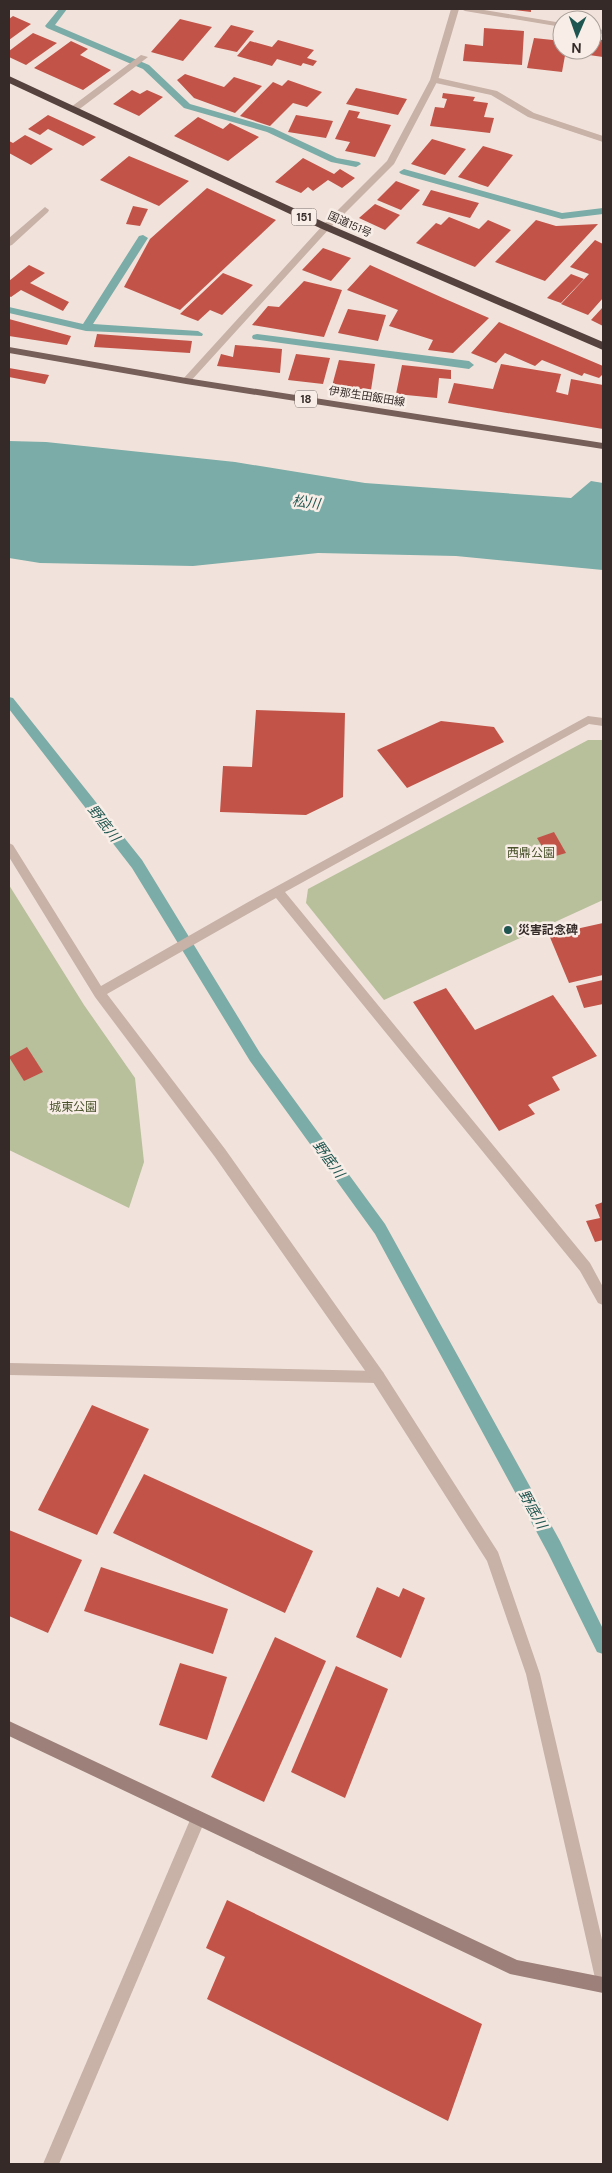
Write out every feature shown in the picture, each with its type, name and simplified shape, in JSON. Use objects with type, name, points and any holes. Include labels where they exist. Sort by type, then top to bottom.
[{"type":"highway","name":"国道151号","points":[[9,79],[326,227],[603,346]]},
{"type":"main road","name":"伊那生田飯田線","points":[[9,350],[186,381],[603,446]]},
{"type":"street","points":[[186,381],[326,227],[391,162],[434,80],[455,9]]},
{"type":"street","points":[[465,9],[552,23]]},
{"type":"street","points":[[74,109],[144,57]]},
{"type":"street","points":[[434,80],[494,93],[531,115],[603,139]]},
{"type":"street","points":[[9,243],[45,210]]},
{"type":"street","points":[[98,993],[254,904],[588,720],[603,722]]},
{"type":"street","points":[[9,848],[98,993],[220,1153],[378,1377],[493,1557],[533,1674],[603,1978]]},
{"type":"street","points":[[278,892],[585,1267],[603,1299]]},
{"type":"street","points":[[9,1369],[378,1377]]},
{"type":"street","points":[[9,1728],[516,1968],[603,1985]]},
{"type":"street","points":[[50,2164],[198,1818]]},
{"type":"green space","name":"西鼎公園","points":[[588,740],[603,740],[603,900],[384,1000],[306,903],[308,889]]},
{"type":"green space","name":"城東公園","points":[[9,885],[84,1005],[135,1078],[144,1162],[129,1208],[9,1150]]},
{"type":"water","name":"松川","points":[[9,441],[46,442],[235,462],[365,483],[571,498],[591,481],[603,483],[603,570],[456,556],[318,553],[193,566],[40,563],[9,558]]},
{"type":"building","points":[[506,9],[531,9],[531,12]]},
{"type":"building","points":[[13,16],[31,24],[9,40],[9,19]]},
{"type":"building","points":[[180,19],[212,27],[183,61],[151,52]]},
{"type":"building","points":[[231,25],[254,31],[237,52],[214,47]]},
{"type":"building","points":[[484,28],[524,31],[522,65],[463,61],[465,44],[483,46]]},
{"type":"building","points":[[33,33],[57,43],[26,65],[9,57],[9,51]]},
{"type":"building","points":[[534,38],[552,40],[552,60],[564,60],[562,72],[527,68]]},
{"type":"building","points":[[278,40],[314,50],[307,58],[317,61],[313,66],[303,63],[301,66],[277,59],[272,66],[237,56],[250,41],[272,47]]},
{"type":"building","points":[[602,40],[603,40],[602,57]]},
{"type":"building","points":[[71,41],[88,49],[80,55],[111,70],[83,90],[34,68]]},
{"type":"building","points":[[185,74],[224,87],[234,77],[262,86],[235,113],[194,98],[177,80]]},
{"type":"building","points":[[288,80],[322,92],[307,107],[293,103],[270,126],[240,116],[273,82],[282,86]]},
{"type":"building","points":[[356,88],[407,99],[398,115],[346,104]]},
{"type":"building","points":[[132,90],[140,94],[147,90],[163,97],[139,116],[113,104]]},
{"type":"building","points":[[443,93],[475,97],[473,101],[488,103],[484,117],[494,118],[490,133],[430,126],[435,107],[444,108],[447,99],[442,98]]},
{"type":"building","points":[[349,110],[360,112],[357,118],[391,125],[375,157],[345,151],[350,142],[335,139]]},
{"type":"building","points":[[48,115],[96,137],[83,146],[48,129],[40,135],[28,129]]},
{"type":"building","points":[[296,115],[333,121],[326,138],[288,132]]},
{"type":"building","points":[[198,117],[223,129],[230,123],[259,137],[228,161],[174,136]]},
{"type":"building","points":[[25,135],[53,149],[31,165],[9,153],[9,141],[13,143]]},
{"type":"building","points":[[432,139],[466,149],[445,175],[411,164]]},
{"type":"building","points":[[483,146],[513,155],[488,187],[458,177]]},
{"type":"building","points":[[129,156],[189,181],[159,206],[100,180]]},
{"type":"building","points":[[303,158],[334,174],[340,169],[355,178],[342,188],[328,180],[313,191],[308,187],[301,193],[275,182]]},
{"type":"building","points":[[396,181],[420,190],[401,210],[377,200]]},
{"type":"building","points":[[207,188],[276,220],[180,310],[124,287],[150,239]]},
{"type":"building","points":[[431,190],[479,203],[470,218],[422,205]]},
{"type":"building","points":[[375,204],[400,215],[385,230],[359,218]]},
{"type":"building","points":[[133,206],[148,209],[140,226],[126,224]]},
{"type":"building","points":[[449,217],[479,229],[488,220],[511,230],[475,267],[416,243],[436,223],[441,225]]},
{"type":"building","points":[[536,220],[556,226],[598,224],[545,281],[495,262]]},
{"type":"building","points":[[595,240],[603,244],[603,298],[588,315],[561,304],[589,274],[570,267]]},
{"type":"building","points":[[323,248],[351,258],[331,281],[302,270]]},
{"type":"building","points":[[29,265],[45,273],[30,283],[69,302],[63,311],[21,290],[11,297],[9,296],[9,281]]},
{"type":"building","points":[[370,265],[489,318],[453,353],[428,350],[433,340],[389,326],[398,310],[347,290]]},
{"type":"building","points":[[223,273],[253,285],[222,315],[210,310],[198,321],[180,314]]},
{"type":"building","points":[[571,274],[584,279],[561,303],[547,298]]},
{"type":"building","points":[[304,281],[342,290],[324,337],[252,325],[268,306],[279,307]]},
{"type":"building","points":[[603,307],[603,326],[591,320]]},
{"type":"building","points":[[348,309],[386,315],[378,341],[338,333]]},
{"type":"building","points":[[9,319],[71,336],[67,345],[9,336]]},
{"type":"building","points":[[499,322],[603,366],[603,374],[599,378],[584,373],[582,376],[542,360],[535,366],[505,353],[496,363],[471,353]]},
{"type":"building","points":[[97,334],[192,341],[190,353],[94,347]]},
{"type":"building","points":[[235,345],[282,349],[280,373],[217,366],[221,354],[233,357]]},
{"type":"building","points":[[296,354],[330,358],[323,384],[288,380]]},
{"type":"building","points":[[339,360],[375,364],[371,390],[332,386]]},
{"type":"building","points":[[501,364],[561,374],[556,392],[568,395],[571,379],[603,385],[603,429],[448,403],[454,383],[493,389]]},
{"type":"building","points":[[402,365],[451,370],[451,379],[439,378],[437,398],[396,394]]},
{"type":"building","points":[[9,368],[49,375],[45,384],[9,377]]},
{"type":"building","points":[[256,710],[345,713],[343,797],[306,815],[220,812],[223,766],[252,767]]},
{"type":"building","points":[[441,721],[494,727],[504,742],[407,788],[377,750]]},
{"type":"building","points":[[554,832],[566,853],[549,858],[537,838]]},
{"type":"building","points":[[603,923],[603,975],[569,983],[549,935]]},
{"type":"building","points":[[603,980],[603,1004],[584,1008],[576,986]]},
{"type":"building","points":[[446,988],[475,1030],[553,995],[597,1056],[552,1077],[560,1090],[528,1105],[535,1114],[499,1131],[413,1002]]},
{"type":"building","points":[[27,1047],[43,1072],[24,1081],[9,1057]]},
{"type":"building","points":[[603,1202],[603,1240],[595,1242],[586,1221],[600,1218],[595,1205]]},
{"type":"building","points":[[92,1405],[149,1429],[97,1535],[38,1510]]},
{"type":"building","points":[[144,1474],[313,1551],[285,1613],[113,1533]]},
{"type":"building","points":[[9,1530],[82,1560],[48,1633],[9,1616]]},
{"type":"building","points":[[101,1567],[228,1609],[213,1654],[84,1611]]},
{"type":"building","points":[[377,1587],[399,1597],[403,1588],[425,1598],[401,1658],[356,1637]]},
{"type":"building","points":[[275,1637],[326,1661],[264,1802],[211,1777]]},
{"type":"building","points":[[180,1663],[227,1677],[207,1740],[159,1725]]},
{"type":"building","points":[[336,1666],[388,1689],[345,1798],[291,1772]]},
{"type":"building","points":[[227,1900],[482,2024],[448,2121],[207,1999],[225,1957],[206,1948]]},
{"type":"waterway","points":[[63,9],[50,26],[146,67],[187,106],[270,130],[334,160],[356,164]]},
{"type":"waterway","points":[[404,172],[562,216],[603,211]]},
{"type":"waterway","points":[[86,327],[143,238]]},
{"type":"waterway","points":[[9,310],[86,327]]},
{"type":"waterway","points":[[86,327],[198,334]]},
{"type":"waterway","points":[[257,337],[469,365]]},
{"type":"waterway","name":"野底川","points":[[9,701],[137,864],[255,1057],[380,1229],[554,1547],[603,1646]]},
{"type":"place","name":"災害記念碑","points":[[508,930]]}]
